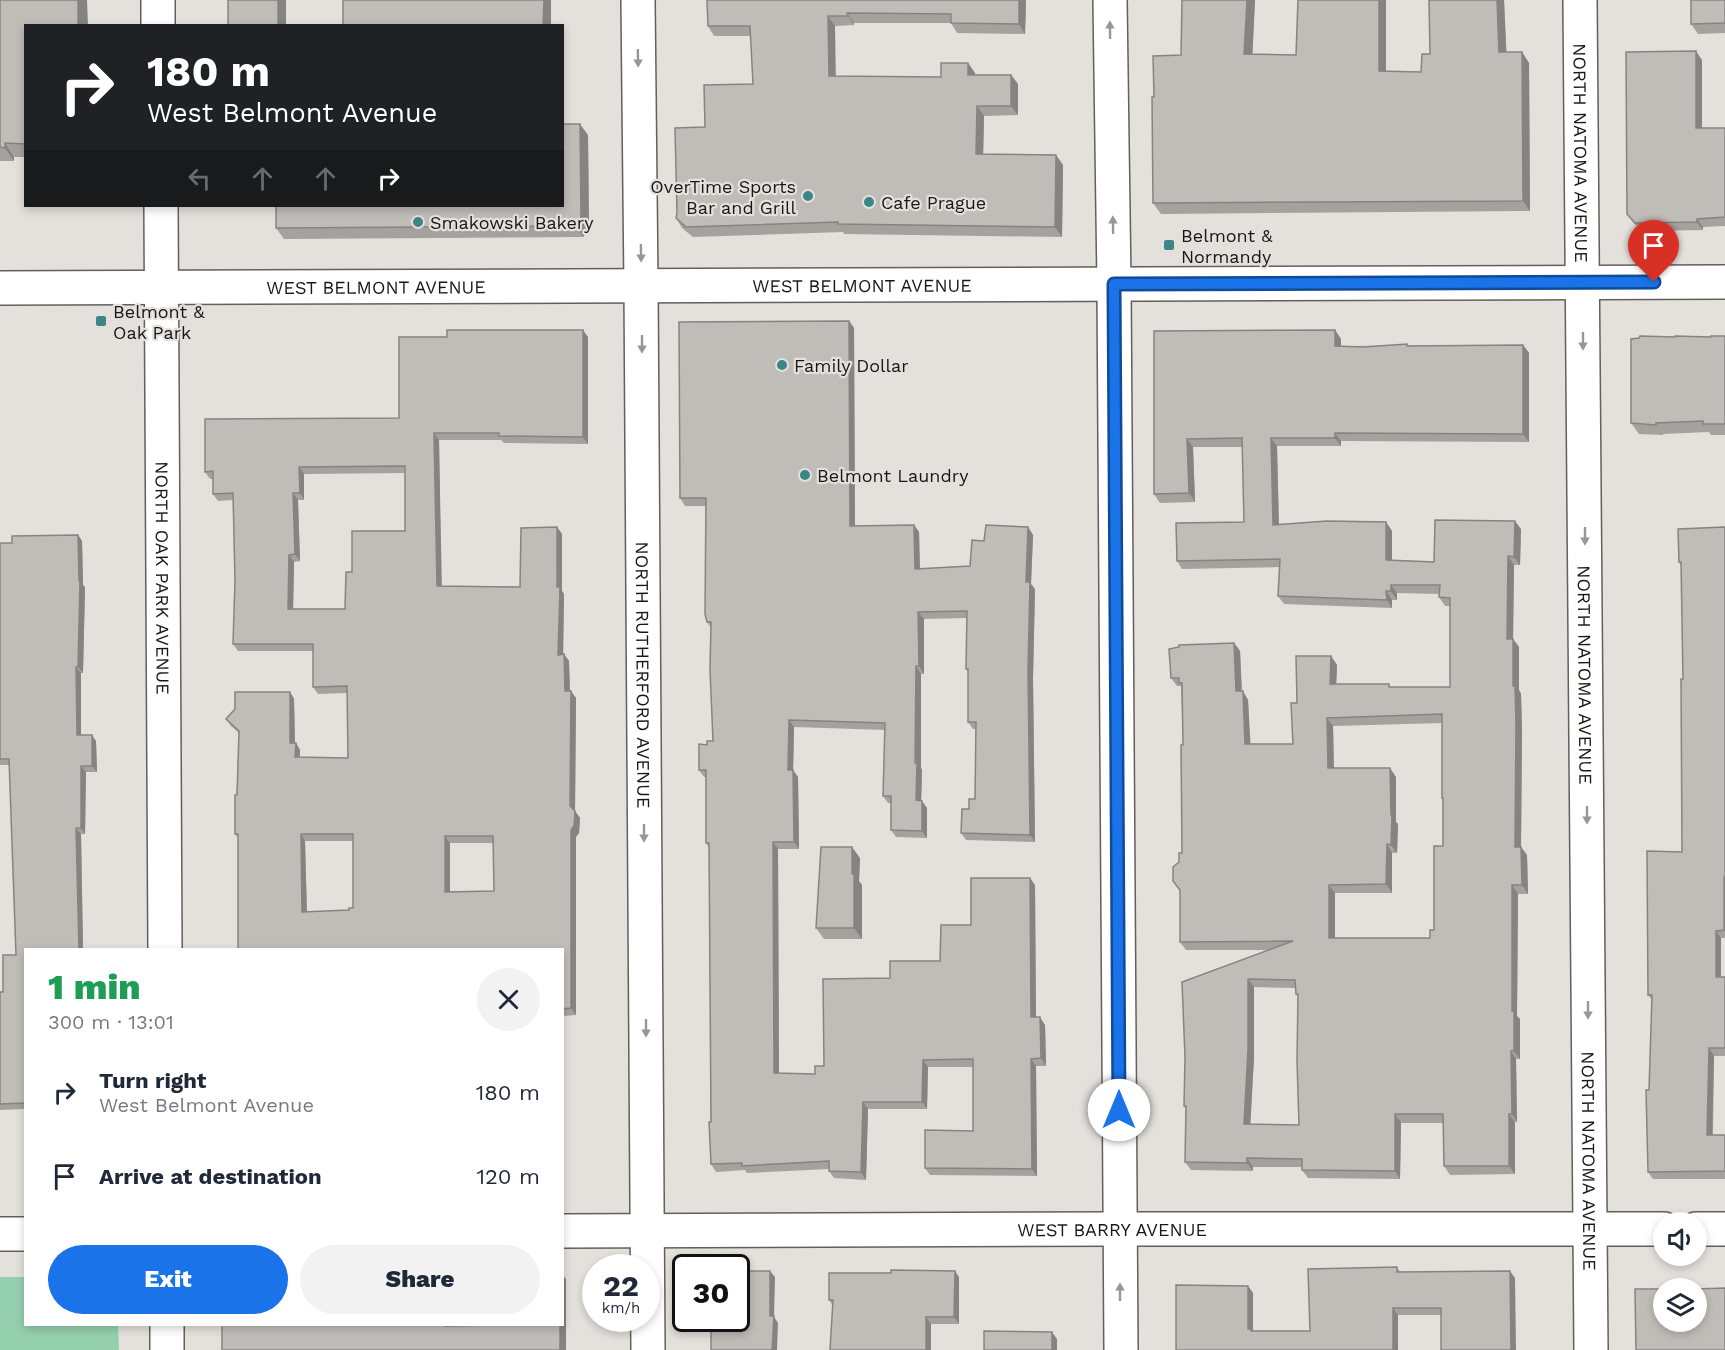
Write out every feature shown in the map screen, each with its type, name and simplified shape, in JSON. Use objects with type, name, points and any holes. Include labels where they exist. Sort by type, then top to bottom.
[{"type":"street","points":[[158,0],[158,24]]},
{"type":"street","name":"NORTH RUTHERFORD AVENUE","points":[[638,0],[648,1350]]},
{"type":"street","points":[[1110,0],[1114,284],[1120,1350]]},
{"type":"street","name":"NORTH NATOMA AVENUE","points":[[1580,0],[1591,1350]]},
{"type":"street","name":"NORTH OAK PARK AVENUE","points":[[160,207],[165,948]]},
{"type":"street","name":"WEST BELMONT AVENUE","points":[[0,288],[1725,282]]},
{"type":"street","name":"WEST BARRY AVENUE","points":[[564,1231],[1653,1228]]},
{"type":"street","points":[[1707,1228],[1725,1228]]},
{"type":"street","points":[[0,1234],[24,1234]]},
{"type":"street","points":[[167,1326],[168,1350]]},
{"type":"green space","points":[[0,1277],[24,1277],[24,1326],[118,1326],[119,1350],[0,1350]]},
{"type":"building","points":[[0,0],[78,0],[78,24],[24,24],[24,144],[5,143],[5,148],[0,147]]},
{"type":"building","points":[[228,0],[278,0],[278,24],[228,24]]},
{"type":"building","points":[[343,0],[544,0],[543,24],[343,24]]},
{"type":"building","points":[[707,0],[1019,0],[1019,24],[951,23],[951,14],[847,13],[848,16],[828,16],[829,76],[941,77],[941,63],[968,63],[968,75],[1011,75],[1011,106],[977,106],[976,154],[1056,155],[1055,227],[838,224],[838,222],[686,227],[676,218],[675,128],[705,127],[704,85],[753,84],[750,26],[708,26]]},
{"type":"building","points":[[1182,0],[1247,0],[1244,54],[1296,55],[1298,0],[1379,0],[1379,71],[1421,72],[1422,54],[1430,54],[1429,0],[1497,0],[1499,52],[1522,52],[1523,201],[1153,203],[1153,56],[1181,55]]},
{"type":"building","points":[[1691,0],[1725,0],[1725,23],[1691,24]]},
{"type":"building","points":[[1696,51],[1696,128],[1725,128],[1725,217],[1697,219],[1697,222],[1635,223],[1627,214],[1626,52]]},
{"type":"building","points":[[564,124],[580,124],[581,217],[576,226],[276,228],[276,207],[564,207]]},
{"type":"building","points":[[849,321],[850,526],[914,525],[915,569],[970,566],[972,540],[984,541],[986,525],[1028,527],[1026,582],[1030,582],[1028,670],[1030,835],[961,833],[962,809],[969,809],[969,799],[975,799],[976,722],[968,722],[967,611],[918,612],[919,666],[916,666],[915,763],[917,763],[916,800],[922,801],[922,831],[891,830],[891,796],[883,796],[885,723],[789,720],[788,770],[793,770],[794,842],[773,842],[774,1073],[815,1074],[815,1066],[824,1066],[823,979],[890,978],[890,961],[940,961],[941,925],[971,925],[971,878],[1030,878],[1031,1017],[1040,1017],[1041,1058],[1031,1059],[1032,1169],[925,1168],[925,1130],[973,1131],[973,1059],[923,1060],[922,1102],[863,1102],[861,1172],[829,1171],[829,1161],[742,1166],[742,1163],[711,1164],[709,843],[706,843],[706,770],[699,770],[699,744],[707,745],[707,741],[713,741],[710,670],[711,622],[707,622],[705,614],[706,498],[680,498],[679,322]]},
{"type":"building","points":[[447,330],[583,330],[583,437],[434,433],[437,586],[520,587],[521,528],[557,527],[557,587],[560,587],[558,655],[564,654],[565,691],[571,691],[570,806],[575,811],[574,826],[571,830],[571,1008],[564,1009],[564,948],[238,948],[238,834],[235,834],[235,795],[237,795],[239,731],[226,719],[235,709],[235,692],[290,692],[290,743],[296,743],[295,757],[348,758],[347,686],[313,687],[313,644],[233,644],[235,580],[233,493],[213,494],[213,471],[205,472],[205,419],[399,418],[399,337],[447,337]],"holes":[[[405,466],[405,531],[352,531],[352,572],[346,572],[345,609],[288,609],[289,555],[295,554],[293,493],[300,493],[299,467]],[[301,834],[353,834],[353,908],[302,912]],[[445,836],[493,836],[494,891],[445,892]]]},
{"type":"building","points":[[1335,330],[1335,346],[1523,345],[1523,434],[1335,433],[1335,438],[1271,438],[1273,525],[1327,521],[1386,522],[1386,560],[1434,562],[1435,520],[1515,521],[1514,557],[1508,556],[1507,639],[1513,639],[1516,723],[1515,847],[1521,847],[1522,885],[1512,885],[1514,1051],[1511,1051],[1512,1114],[1509,1114],[1509,1166],[1444,1166],[1443,1114],[1395,1114],[1395,1171],[1302,1170],[1302,1159],[1247,1158],[1247,1163],[1185,1162],[1186,1106],[1184,1106],[1182,982],[1293,941],[1180,942],[1180,890],[1173,881],[1173,867],[1179,862],[1179,853],[1182,853],[1182,683],[1179,683],[1179,678],[1171,678],[1169,649],[1179,647],[1179,645],[1234,643],[1236,691],[1243,691],[1245,744],[1293,744],[1291,703],[1297,703],[1296,656],[1331,656],[1330,684],[1450,687],[1450,598],[1439,597],[1440,585],[1391,585],[1391,591],[1386,591],[1387,600],[1278,596],[1280,559],[1177,561],[1176,523],[1244,522],[1242,438],[1187,439],[1189,493],[1154,494],[1154,331]],"holes":[[[1442,714],[1443,846],[1434,846],[1434,930],[1430,930],[1430,938],[1329,938],[1329,885],[1386,884],[1387,844],[1391,845],[1392,815],[1390,768],[1328,768],[1327,718]],[[1248,979],[1295,980],[1296,994],[1298,994],[1299,1125],[1244,1124],[1248,1049]]]},
{"type":"building","points":[[1640,336],[1725,336],[1725,424],[1703,424],[1703,421],[1656,423],[1656,425],[1631,423],[1631,339]]},
{"type":"building","points":[[1725,527],[1724,930],[1716,931],[1716,977],[1725,977],[1725,1048],[1709,1048],[1707,1135],[1725,1135],[1725,1171],[1648,1172],[1646,1090],[1649,1090],[1652,995],[1648,995],[1647,851],[1682,852],[1681,679],[1683,679],[1681,562],[1679,562],[1678,529]]},
{"type":"building","points":[[78,535],[80,581],[78,667],[76,667],[77,735],[92,735],[92,766],[81,766],[81,828],[76,828],[79,948],[24,948],[24,1103],[0,1104],[0,992],[3,992],[3,955],[16,955],[9,759],[0,759],[0,543],[12,543],[12,536]]},
{"type":"building","points":[[821,847],[852,847],[854,928],[816,928]]},
{"type":"building","points":[[1397,1267],[1397,1272],[1510,1271],[1511,1350],[1441,1350],[1441,1308],[1393,1308],[1393,1350],[1176,1350],[1176,1285],[1248,1286],[1248,1329],[1251,1331],[1310,1331],[1308,1269]]},
{"type":"building","points":[[891,1270],[955,1271],[954,1317],[926,1317],[926,1350],[830,1350],[833,1300],[829,1300],[829,1273],[891,1273]]},
{"type":"building","points":[[750,1271],[770,1271],[770,1316],[774,1316],[772,1350],[711,1350],[711,1332],[750,1332]]},
{"type":"building","points":[[1725,1288],[1725,1350],[1636,1350],[1635,1289],[1653,1289],[1653,1332],[1707,1332],[1707,1289]]},
{"type":"building","points":[[222,1326],[560,1326],[560,1350],[222,1350]]},
{"type":"building","points":[[984,1331],[1052,1332],[1052,1350],[984,1350]]},
{"type":"place","name":"OverTime Sports Bar and Grill","points":[[808,196]]},
{"type":"place","name":"Cafe Prague","points":[[869,202]]},
{"type":"place","name":"Smakowski Bakery","points":[[418,222]]},
{"type":"place","name":"Belmont & Normandy","points":[[1169,245]]},
{"type":"place","name":"Belmont & Oak Park","points":[[101,321]]},
{"type":"place","name":"Family Dollar","points":[[782,365]]},
{"type":"place","name":"Belmont Laundry","points":[[805,475]]},
{"type":"route","points":[[1119,1110],[1114,284],[1654,282]]}]
